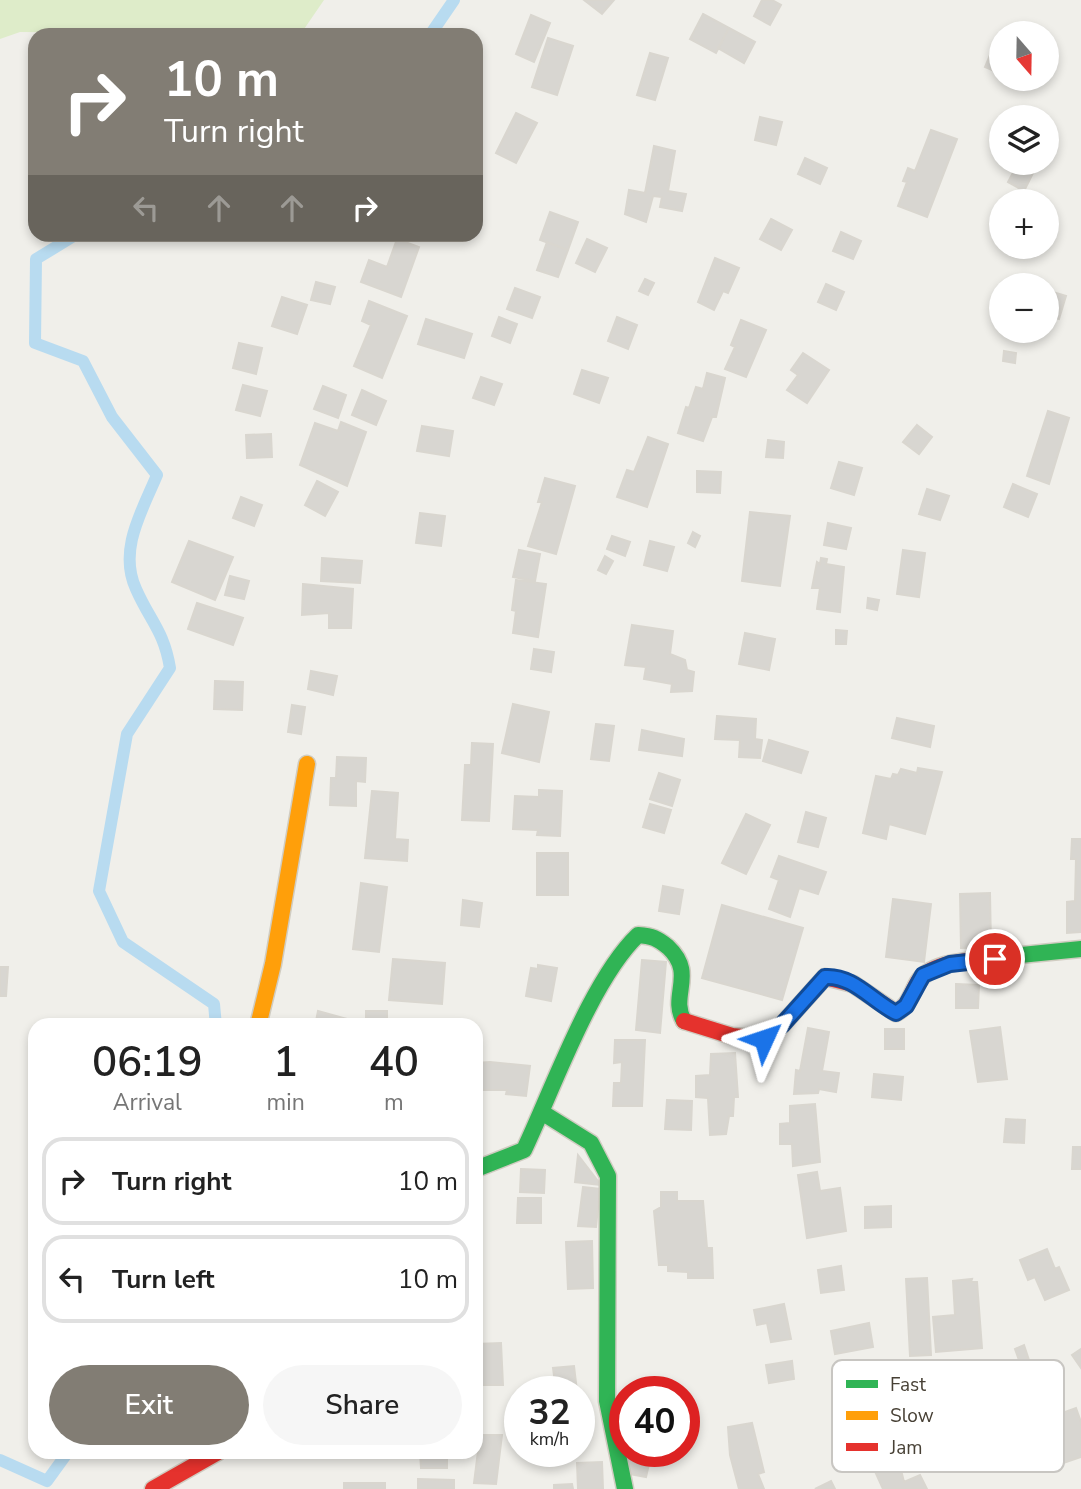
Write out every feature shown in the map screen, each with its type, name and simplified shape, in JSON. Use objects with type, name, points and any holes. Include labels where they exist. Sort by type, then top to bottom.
[{"type":"street","points":[[260,1018],[274,964],[307,764]]},
{"type":"street","points":[[483,1166],[524,1150],[602,987],[628,942],[638,935],[657,937],[679,959],[684,975],[680,998],[682,1020],[732,1036],[764,1039],[782,1025],[825,977],[839,976],[853,983],[871,999],[896,1013],[906,1006],[923,975],[937,968],[1013,955],[1081,949]]},
{"type":"street","points":[[542,1113],[592,1140],[603,1158],[608,1176],[607,1401],[625,1489]]},
{"type":"street","points":[[153,1489],[206,1459]]},
{"type":"green space","points":[[0,0],[324,0],[305,28],[28,28],[28,32],[0,39]]},
{"type":"building","points":[[584,0],[614,0],[602,14]]},
{"type":"building","points":[[762,0],[772,0],[781,5],[770,25],[754,16]]},
{"type":"building","points":[[703,14],[729,28],[716,53],[690,39]]},
{"type":"building","points":[[531,15],[550,23],[534,62],[516,54]]},
{"type":"building","points":[[729,28],[755,42],[744,63],[718,48]]},
{"type":"building","points":[[548,38],[573,46],[557,95],[532,87]]},
{"type":"building","points":[[650,53],[668,58],[655,100],[637,95]]},
{"type":"building","points":[[516,113],[537,123],[516,163],[496,153]]},
{"type":"building","points":[[760,117],[782,122],[776,145],[755,140]]},
{"type":"building","points":[[931,130],[957,139],[927,217],[898,206],[907,182],[903,181],[908,168],[915,171]]},
{"type":"building","points":[[654,146],[675,151],[668,191],[686,194],[682,211],[660,207],[662,197],[653,196],[646,222],[625,214],[629,190],[645,193]]},
{"type":"building","points":[[805,158],[827,168],[820,184],[798,174]]},
{"type":"building","points":[[1012,175],[1032,175],[1025,189],[1008,182]]},
{"type":"building","points":[[550,212],[578,222],[568,250],[540,240]]},
{"type":"building","points":[[771,219],[792,230],[781,250],[760,239]]},
{"type":"building","points":[[841,232],[861,241],[853,259],[833,251]]},
{"type":"building","points":[[587,239],[607,248],[595,272],[576,263]]},
{"type":"building","points":[[396,242],[419,247],[401,297],[361,282],[369,260],[387,267]]},
{"type":"building","points":[[547,242],[568,250],[558,277],[537,270]]},
{"type":"building","points":[[715,258],[739,268],[728,293],[723,291],[714,310],[698,302]]},
{"type":"building","points":[[645,279],[654,283],[648,295],[639,291]]},
{"type":"building","points":[[316,282],[335,287],[330,304],[311,300]]},
{"type":"building","points":[[826,284],[844,292],[836,310],[818,302]]},
{"type":"building","points":[[515,288],[540,297],[532,318],[507,309]]},
{"type":"building","points":[[1059,294],[1066,296],[1059,319]]},
{"type":"building","points":[[282,297],[307,305],[297,334],[272,326]]},
{"type":"building","points":[[369,301],[407,316],[382,378],[354,366],[371,325],[362,321]]},
{"type":"building","points":[[499,317],[517,324],[510,343],[492,336]]},
{"type":"building","points":[[617,317],[637,325],[628,349],[608,341]]},
{"type":"building","points":[[426,319],[472,334],[464,358],[418,344]]},
{"type":"building","points":[[741,320],[766,330],[746,377],[725,369],[735,347],[731,345]]},
{"type":"building","points":[[239,343],[262,348],[256,374],[233,368]]},
{"type":"building","points":[[1004,351],[1016,353],[1015,363],[1003,361]]},
{"type":"building","points":[[803,353],[829,370],[807,403],[787,390],[798,375],[791,370]]},
{"type":"building","points":[[582,370],[608,378],[599,403],[574,394]]},
{"type":"building","points":[[707,373],[725,378],[716,417],[712,417],[703,441],[678,433],[686,407],[689,408],[696,387],[703,389]]},
{"type":"building","points":[[481,377],[502,384],[494,405],[473,398]]},
{"type":"building","points":[[243,385],[267,391],[260,416],[236,410]]},
{"type":"building","points":[[323,386],[346,395],[338,418],[314,409]]},
{"type":"building","points":[[362,390],[386,401],[376,425],[352,415]]},
{"type":"building","points":[[1048,411],[1069,418],[1049,484],[1027,476]]},
{"type":"building","points":[[341,422],[366,432],[347,486],[300,465],[315,423],[338,431]]},
{"type":"building","points":[[917,425],[932,437],[919,454],[903,442]]},
{"type":"building","points":[[422,426],[453,431],[449,456],[417,451]]},
{"type":"building","points":[[271,434],[272,457],[247,458],[246,435]]},
{"type":"building","points":[[648,437],[668,444],[647,507],[617,497],[627,470],[634,472]]},
{"type":"building","points":[[768,440],[784,442],[783,458],[766,457]]},
{"type":"building","points":[[839,462],[862,468],[854,495],[831,488]]},
{"type":"building","points":[[697,471],[721,472],[720,493],[697,492]]},
{"type":"building","points":[[545,478],[575,486],[556,554],[528,546],[542,502],[538,502]]},
{"type":"building","points":[[317,481],[338,492],[325,516],[305,505]]},
{"type":"building","points":[[1013,484],[1037,494],[1028,517],[1004,507]]},
{"type":"building","points":[[927,489],[949,496],[940,520],[919,514]]},
{"type":"building","points":[[241,497],[262,505],[254,526],[233,518]]},
{"type":"building","points":[[750,512],[790,516],[780,586],[742,581]]},
{"type":"building","points":[[420,513],[445,516],[441,546],[416,543]]},
{"type":"building","points":[[828,523],[851,528],[846,549],[824,545]]},
{"type":"building","points":[[693,532],[700,536],[695,547],[688,543]]},
{"type":"building","points":[[612,536],[630,542],[625,556],[607,549]]},
{"type":"building","points":[[189,541],[233,557],[215,600],[172,582]]},
{"type":"building","points":[[650,541],[674,547],[667,571],[644,565]]},
{"type":"building","points":[[519,550],[540,554],[535,581],[513,577]]},
{"type":"building","points":[[903,550],[925,553],[919,597],[897,594]]},
{"type":"building","points":[[605,556],[613,561],[606,574],[598,570]]},
{"type":"building","points":[[322,558],[362,561],[360,583],[321,581]]},
{"type":"building","points":[[821,558],[827,559],[826,564],[844,567],[840,612],[817,609],[820,588],[812,588],[817,562],[820,564]]},
{"type":"building","points":[[230,576],[249,581],[244,599],[225,595]]},
{"type":"building","points":[[516,580],[546,584],[538,637],[513,633],[516,611],[512,610]]},
{"type":"building","points":[[303,584],[353,589],[351,628],[329,628],[329,613],[302,615]]},
{"type":"building","points":[[868,598],[879,600],[877,610],[867,608]]},
{"type":"building","points":[[197,603],[243,618],[233,645],[188,629]]},
{"type":"building","points":[[632,625],[673,631],[670,654],[685,660],[687,670],[694,672],[692,691],[671,692],[672,684],[644,679],[646,667],[625,665]]},
{"type":"building","points":[[836,630],[847,631],[846,644],[836,644]]},
{"type":"building","points":[[745,633],[775,639],[769,670],[739,664]]},
{"type":"building","points":[[534,649],[554,652],[551,672],[531,669]]},
{"type":"building","points":[[311,671],[337,676],[333,695],[308,689]]},
{"type":"building","points":[[215,681],[243,682],[242,710],[214,709]]},
{"type":"building","points":[[513,704],[549,712],[539,762],[502,753]]},
{"type":"building","points":[[292,705],[305,707],[301,734],[288,732]]},
{"type":"building","points":[[717,716],[756,719],[755,739],[762,740],[760,758],[739,757],[740,740],[715,739]]},
{"type":"building","points":[[897,718],[934,726],[930,747],[892,738]]},
{"type":"building","points":[[596,724],[614,726],[609,761],[591,759]]},
{"type":"building","points":[[642,730],[684,739],[682,756],[639,750]]},
{"type":"building","points":[[769,740],[808,752],[801,773],[763,761]]},
{"type":"building","points":[[472,743],[493,744],[489,821],[462,820],[465,765],[471,765]]},
{"type":"building","points":[[337,757],[366,758],[365,782],[356,781],[356,806],[330,805],[331,778],[336,778]]},
{"type":"building","points":[[918,768],[942,772],[925,834],[889,824],[886,839],[863,833],[876,776],[891,779],[893,774],[898,775],[901,769],[917,773]]},
{"type":"building","points":[[659,773],[680,780],[672,806],[650,799]]},
{"type":"building","points":[[539,790],[562,791],[560,836],[537,835],[538,830],[513,829],[515,796],[539,797]]},
{"type":"building","points":[[372,791],[398,793],[395,839],[408,840],[407,861],[365,858]]},
{"type":"building","points":[[650,804],[671,810],[664,833],[643,827]]},
{"type":"building","points":[[806,812],[826,818],[818,847],[798,842]]},
{"type":"building","points":[[746,814],[770,825],[746,874],[722,863]]},
{"type":"building","points":[[1072,839],[1081,839],[1081,932],[1067,933],[1067,902],[1075,901],[1076,859],[1071,859]]},
{"type":"building","points":[[537,853],[568,853],[568,895],[537,895]]},
{"type":"building","points":[[779,856],[826,872],[818,894],[799,888],[790,917],[769,909],[779,880],[771,877]]},
{"type":"building","points":[[361,883],[387,887],[379,952],[353,949]]},
{"type":"building","points":[[663,886],[683,890],[679,914],[659,911]]},
{"type":"building","points":[[990,893],[991,947],[961,948],[960,894]]},
{"type":"building","points":[[893,899],[931,904],[924,962],[886,957]]},
{"type":"building","points":[[463,900],[482,903],[479,927],[461,925]]},
{"type":"building","points":[[722,905],[803,928],[782,1000],[702,978]]},
{"type":"building","points":[[393,959],[445,963],[442,1004],[389,1000]]},
{"type":"building","points":[[642,960],[666,962],[660,1033],[636,1030]]},
{"type":"building","points":[[538,965],[557,968],[551,1001],[526,996],[531,968],[538,969]]},
{"type":"building","points":[[0,967],[8,967],[6,996],[0,996]]},
{"type":"building","points":[[956,984],[979,985],[978,1008],[956,1008]]},
{"type":"building","points":[[318,1011],[343,1018],[317,1018]]},
{"type":"building","points":[[366,1011],[387,1011],[387,1018],[366,1018]]},
{"type":"building","points":[[1000,1027],[1007,1079],[978,1082],[970,1031]]},
{"type":"building","points":[[808,1028],[829,1032],[822,1071],[839,1073],[836,1092],[819,1089],[818,1093],[794,1094],[796,1070],[800,1071]]},
{"type":"building","points":[[885,1029],[904,1029],[904,1049],[885,1049]]},
{"type":"building","points":[[615,1040],[645,1040],[642,1106],[613,1106],[614,1083],[621,1083],[622,1062],[614,1063]]},
{"type":"building","points":[[735,1053],[738,1097],[734,1097],[733,1116],[729,1116],[726,1134],[710,1135],[708,1098],[696,1097],[696,1076],[710,1075],[711,1054]]},
{"type":"building","points":[[483,1062],[530,1066],[526,1096],[506,1094],[507,1090],[483,1090]]},
{"type":"building","points":[[874,1074],[903,1077],[901,1100],[872,1097]]},
{"type":"building","points":[[667,1100],[692,1101],[691,1130],[665,1129]]},
{"type":"building","points":[[815,1104],[820,1162],[793,1166],[792,1144],[780,1144],[780,1124],[790,1123],[790,1106]]},
{"type":"building","points":[[1006,1119],[1025,1120],[1024,1143],[1004,1142]]},
{"type":"building","points":[[1073,1147],[1081,1147],[1081,1169],[1072,1169]]},
{"type":"building","points":[[578,1155],[601,1185],[575,1182]]},
{"type":"building","points":[[521,1169],[545,1170],[544,1193],[520,1192]]},
{"type":"building","points":[[817,1172],[820,1191],[840,1188],[846,1231],[807,1238],[798,1175]]},
{"type":"building","points":[[583,1187],[600,1189],[596,1227],[578,1226]]},
{"type":"building","points":[[661,1192],[677,1192],[677,1201],[703,1201],[707,1248],[712,1248],[713,1278],[688,1278],[688,1272],[668,1271],[668,1265],[659,1265],[654,1211],[661,1207]]},
{"type":"building","points":[[518,1198],[541,1198],[541,1223],[517,1223]]},
{"type":"building","points":[[891,1206],[891,1227],[865,1228],[865,1207]]},
{"type":"building","points":[[592,1241],[593,1288],[568,1289],[566,1242]]},
{"type":"building","points":[[1047,1249],[1055,1269],[1059,1267],[1069,1290],[1045,1300],[1035,1277],[1028,1280],[1020,1260]]},
{"type":"building","points":[[841,1266],[844,1290],[821,1293],[818,1270]]},
{"type":"building","points":[[927,1278],[931,1355],[910,1356],[906,1279]]},
{"type":"building","points":[[972,1279],[971,1282],[977,1282],[982,1348],[936,1352],[933,1317],[955,1315],[953,1281]]},
{"type":"building","points":[[784,1304],[791,1339],[771,1342],[767,1323],[757,1325],[754,1310]]},
{"type":"building","points":[[869,1323],[873,1347],[835,1354],[831,1331]]},
{"type":"building","points":[[501,1343],[503,1385],[483,1385],[483,1344]]},
{"type":"building","points":[[1024,1345],[1029,1360],[1019,1360],[1015,1349]]},
{"type":"building","points":[[1081,1349],[1081,1368],[1072,1355]]},
{"type":"building","points":[[792,1361],[794,1379],[769,1383],[766,1365]]},
{"type":"building","points":[[574,1366],[575,1376],[554,1376],[553,1368]]},
{"type":"building","points":[[1076,1408],[1081,1422],[1081,1457],[1064,1463],[1064,1412]]},
{"type":"building","points":[[752,1423],[764,1472],[758,1474],[764,1489],[739,1489],[730,1455],[728,1427]]},
{"type":"building","points":[[483,1435],[502,1435],[496,1484],[474,1483],[477,1459],[483,1459]]},
{"type":"building","points":[[420,1459],[447,1459],[447,1468],[421,1468]]},
{"type":"building","points":[[595,1462],[602,1462],[603,1489],[578,1489],[577,1467],[595,1467]]},
{"type":"building","points":[[625,1467],[648,1467],[646,1477],[624,1473]]},
{"type":"building","points":[[875,1472],[902,1472],[904,1482],[920,1475],[927,1489],[883,1489]]},
{"type":"building","points":[[418,1479],[454,1480],[454,1489],[418,1489]]},
{"type":"building","points":[[831,1481],[835,1489],[815,1489]]},
{"type":"building","points":[[344,1483],[385,1483],[385,1489],[344,1489]]},
{"type":"building","points":[[572,1484],[573,1489],[554,1489],[554,1485]]},
{"type":"waterway","points":[[435,28],[454,0]]},
{"type":"waterway","points":[[64,242],[36,259],[35,343],[83,361],[112,417],[157,475],[134,531],[130,560],[136,589],[160,635],[170,668],[127,734],[99,891],[123,942],[214,1004],[215,1018]]},
{"type":"waterway","points":[[0,1460],[47,1481],[63,1459]]},
{"type":"traffic: fast","points":[[483,1166],[524,1150],[589,1007],[604,979],[638,935],[651,937],[668,947],[681,966],[679,1003],[684,1021]]},
{"type":"traffic: fast","points":[[992,958],[1081,949]]},
{"type":"traffic: fast","points":[[543,1113],[591,1143],[608,1176],[607,1401],[625,1489]]},
{"type":"traffic: slow","points":[[260,1018],[273,964],[307,764]]},
{"type":"traffic: jam","points":[[684,1021],[732,1036],[764,1039],[782,1025],[825,977],[853,984],[896,1013],[907,1003],[918,982],[932,970],[952,963],[992,958]]},
{"type":"traffic: jam","points":[[153,1489],[206,1459]]},
{"type":"route","points":[[764,1039],[782,1025],[825,977],[839,976],[853,983],[871,999],[896,1013],[906,1006],[923,975],[950,964],[995,959]]}]
